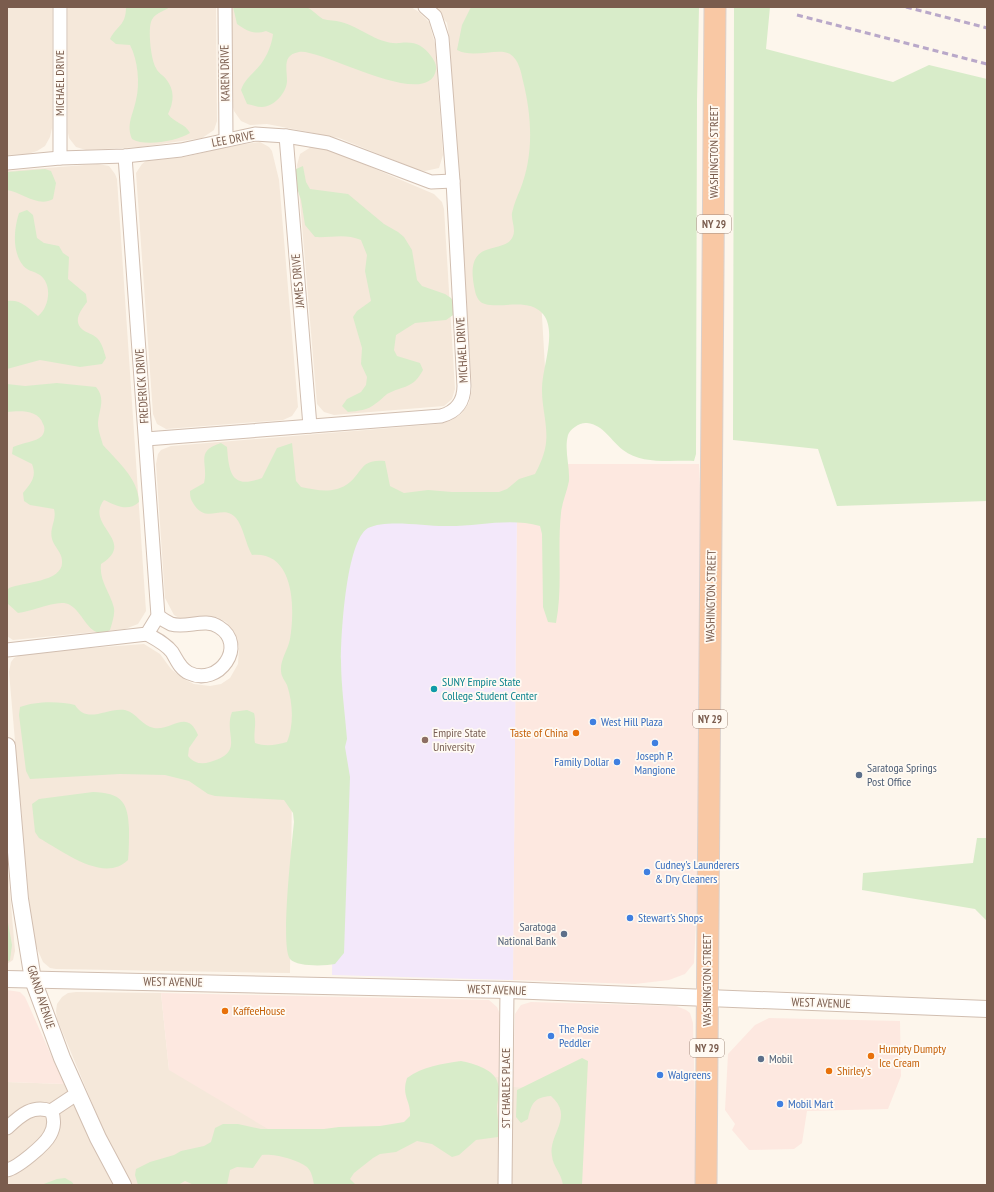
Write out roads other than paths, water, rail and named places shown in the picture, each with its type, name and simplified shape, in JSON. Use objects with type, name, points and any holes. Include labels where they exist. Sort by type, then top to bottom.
[{"type":"highway","name":"WASHINGTON STREET","points":[[706,1185],[715,7]]},
{"type":"street","name":"MICHAEL DRIVE","points":[[60,7],[60,158]]},
{"type":"street","name":"KAREN DRIVE","points":[[225,7],[226,139]]},
{"type":"street","name":"MICHAEL DRIVE","points":[[146,440],[441,416],[452,412],[460,404],[463,398],[464,386],[453,181],[442,38],[435,16],[425,7]]},
{"type":"street","name":"LEE DRIVE","points":[[7,163],[60,158],[125,156],[181,150],[226,139],[255,134],[286,136],[328,143],[431,182],[453,181]]},
{"type":"street","name":"JAMES DRIVE","points":[[286,136],[310,426]]},
{"type":"street","name":"FREDERICK DRIVE","points":[[125,156],[158,616]]},
{"type":"street","points":[[7,650],[147,634],[161,642],[171,652],[177,664],[189,673],[205,676],[219,671],[228,661],[231,649],[229,637],[219,626],[203,622],[188,625],[171,624],[158,616],[147,634]]},
{"type":"street","name":"GRAND AVENUE","points":[[7,746],[20,899],[33,980],[62,1058],[98,1138],[123,1185]]},
{"type":"street","name":"WEST AVENUE","points":[[7,980],[507,990],[987,1009]]},
{"type":"street","name":"ST CHARLES PLACE","points":[[506,1185],[507,990]]},
{"type":"street","points":[[51,1112],[78,1093]]},
{"type":"street","points":[[7,1128],[29,1110],[44,1108],[51,1112],[54,1117],[51,1134],[47,1140],[14,1168],[7,1170]]},
{"type":"railway","points":[[906,7],[987,28]]},
{"type":"railway","points":[[797,15],[987,64]]},
{"type":"place","name":"SUNY Empire State College Student Center","points":[[434,689]]},
{"type":"place","name":"West Hill Plaza","points":[[593,722]]},
{"type":"place","name":"Taste of China","points":[[576,733]]},
{"type":"place","name":"Empire State University","points":[[425,740]]},
{"type":"place","name":"Joseph P. Mangione","points":[[655,743]]},
{"type":"place","name":"Family Dollar","points":[[617,762]]},
{"type":"place","name":"Saratoga Springs Post Office","points":[[859,775]]},
{"type":"place","name":"Cudney's Launderers & Dry Cleaners","points":[[647,872]]},
{"type":"place","name":"Stewart's Shops","points":[[630,918]]},
{"type":"place","name":"Saratoga National Bank","points":[[564,934]]},
{"type":"place","name":"KaffeeHouse","points":[[225,1011]]},
{"type":"place","name":"The Posie Peddler","points":[[551,1036]]},
{"type":"place","name":"Humpty Dumpty Ice Cream","points":[[871,1056]]},
{"type":"place","name":"Mobil","points":[[761,1059]]},
{"type":"place","name":"Shirley's","points":[[829,1071]]},
{"type":"place","name":"Walgreens","points":[[660,1075]]},
{"type":"place","name":"Mobil Mart","points":[[780,1104]]}]
